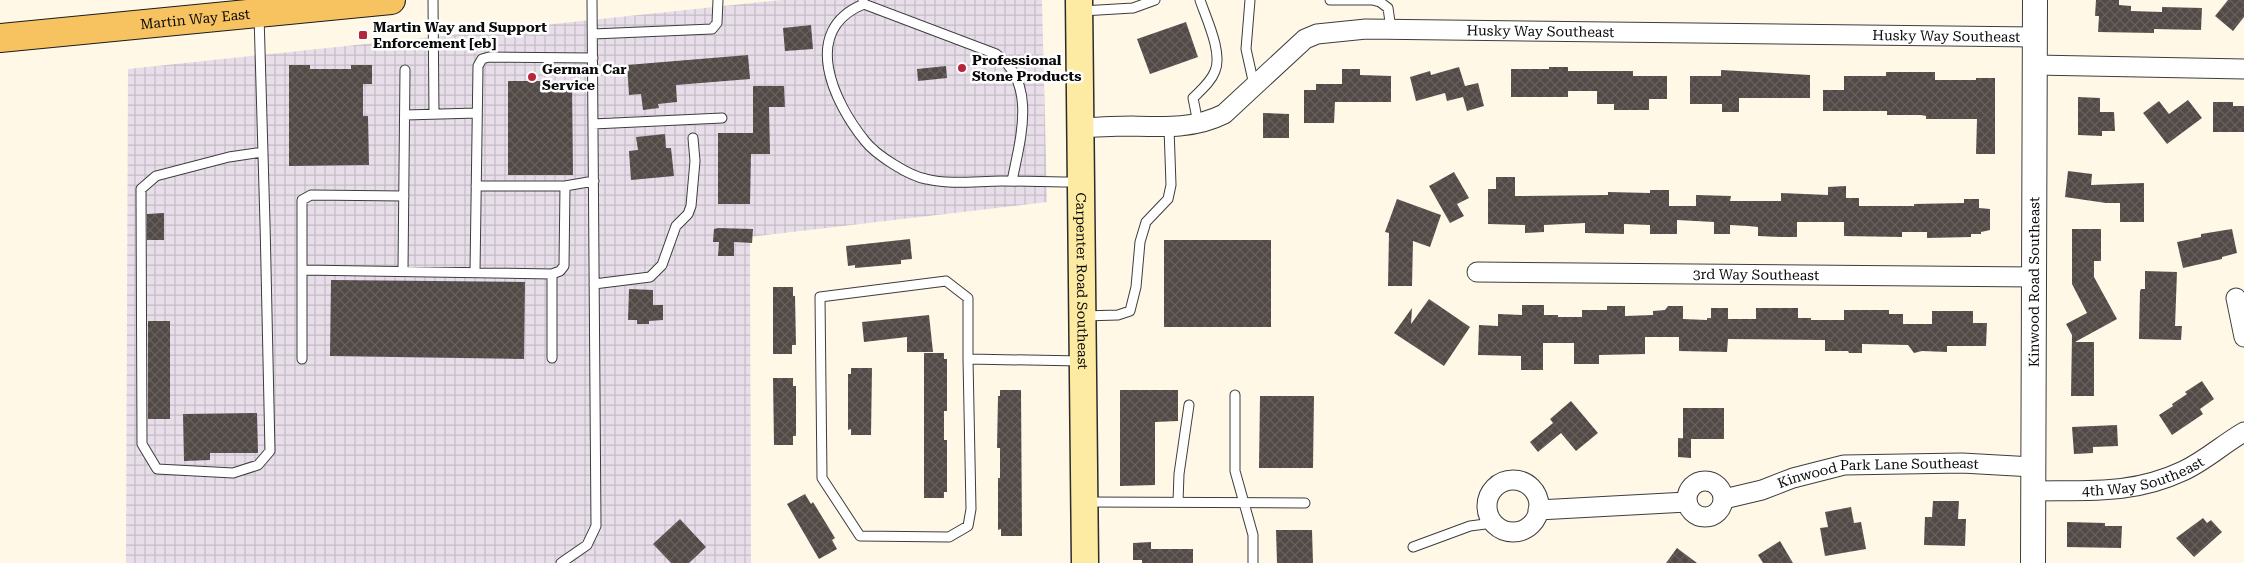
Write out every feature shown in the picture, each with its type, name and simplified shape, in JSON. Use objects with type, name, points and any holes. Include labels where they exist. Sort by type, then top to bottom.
[{"type":"main road","name":"Martin Way East","points":[[0,38],[391,0]]},
{"type":"main road","name":"Carpenter Road Southeast","points":[[1080,6],[1086,502],[1085,563]]},
{"type":"street","name":"Kinwood Road Southeast","points":[[2033,563],[2035,0]]},
{"type":"street","name":"Husky Way Southeast","points":[[1081,128],[1169,128],[1211,121],[1224,114],[1305,39],[1327,33],[1366,29],[2035,37]]},
{"type":"street","points":[[2035,65],[2244,69]]},
{"type":"street","name":"3rd Way Southeast","points":[[1477,272],[2035,277]]},
{"type":"street","points":[[2236,298],[2244,337]]},
{"type":"street","name":"4th Way Southeast","points":[[2033,491],[2124,490],[2139,487],[2184,471],[2244,432]]},
{"type":"street","name":"Kinwood Park Lane Southeast","points":[[1724,499],[1762,490],[1793,478],[1844,465],[1962,463],[2033,467]]},
{"type":"street","points":[[1505,481],[1522,482],[1535,493],[1538,510],[1531,524],[1516,532],[1499,529],[1493,523],[1488,516],[1488,499],[1491,491],[1505,481]]},
{"type":"street","points":[[1705,481],[1720,488],[1724,499],[1723,505],[1716,514],[1704,518],[1693,513],[1687,502],[1690,490],[1694,485],[1705,481]]},
{"type":"street","points":[[1538,510],[1687,502]]},
{"type":"lane","points":[[433,0],[434,114]]},
{"type":"lane","points":[[561,563],[587,546],[596,526],[592,0]]},
{"type":"lane","points":[[592,34],[712,29],[717,23],[718,0]]},
{"type":"lane","points":[[1080,6],[1133,8],[1155,0]]},
{"type":"lane","points":[[1198,124],[1192,98],[1215,72],[1218,55],[1200,0]]},
{"type":"lane","points":[[1250,0],[1246,49],[1254,85]]},
{"type":"lane","points":[[1330,0],[1380,2],[1388,8],[1392,30]]},
{"type":"lane","points":[[1012,182],[1023,103],[1018,80],[1010,67],[996,54],[864,2],[848,12],[836,25],[827,43],[831,84],[866,142],[899,167],[926,179],[950,182],[1012,182],[1081,182]]},
{"type":"lane","points":[[259,12],[263,152],[270,451],[258,465],[233,473],[158,469],[142,444],[141,189],[156,176],[229,157],[263,152]]},
{"type":"lane","points":[[475,272],[478,66],[482,59],[489,57],[593,58]]},
{"type":"lane","points":[[403,270],[405,70]]},
{"type":"lane","points":[[404,114],[477,114]]},
{"type":"lane","points":[[593,124],[722,118]]},
{"type":"lane","points":[[1083,316],[1118,314],[1130,311],[1136,288],[1140,242],[1146,222],[1168,199],[1171,185],[1169,128]]},
{"type":"lane","points":[[594,284],[650,277],[662,265],[676,226],[688,214],[691,206],[695,161],[693,138]]},
{"type":"lane","points":[[476,186],[565,186],[594,181]]},
{"type":"lane","points":[[302,270],[403,270],[552,274],[560,272],[564,266],[565,186]]},
{"type":"lane","points":[[302,359],[302,200],[306,196],[404,196]]},
{"type":"lane","points":[[552,274],[552,358]]},
{"type":"lane","points":[[946,281],[968,298],[968,359],[971,509],[968,526],[949,537],[860,536],[822,478],[820,298],[946,281]]},
{"type":"lane","points":[[968,359],[1084,362]]},
{"type":"lane","points":[[1235,395],[1235,471],[1246,504],[1253,535],[1253,563]]},
{"type":"lane","points":[[1178,502],[1179,474],[1189,405]]},
{"type":"lane","points":[[1086,502],[1305,503]]},
{"type":"lane","points":[[1413,547],[1470,526],[1493,523]]},
{"type":"shaded area","points":[[781,0],[1042,0],[1047,202],[750,237],[751,563],[126,563],[128,69]]},
{"type":"building","points":[[2096,0],[2119,0],[2119,5],[2131,6],[2131,11],[2162,12],[2162,7],[2202,8],[2201,30],[2154,29],[2154,33],[2098,32],[2099,16],[2095,16]]},
{"type":"building","points":[[2228,0],[2244,0],[2244,17],[2233,31],[2215,16]]},
{"type":"building","points":[[1186,22],[1198,57],[1150,74],[1137,39]]},
{"type":"building","points":[[811,25],[813,49],[785,51],[783,28]]},
{"type":"building","points":[[748,55],[750,79],[676,85],[677,102],[658,104],[659,108],[643,110],[641,94],[629,95],[627,65]]},
{"type":"building","points":[[289,65],[310,65],[310,69],[351,69],[351,65],[372,65],[372,84],[363,84],[363,116],[368,116],[369,165],[289,166]]},
{"type":"building","points":[[946,66],[947,78],[918,81],[917,69]]},
{"type":"building","points":[[1459,67],[1465,86],[1478,83],[1484,106],[1467,111],[1463,97],[1447,101],[1445,93],[1416,101],[1410,77],[1430,71],[1431,75]]},
{"type":"building","points":[[1549,67],[1568,67],[1568,71],[1633,71],[1633,76],[1667,76],[1667,99],[1649,99],[1649,110],[1614,110],[1614,104],[1597,104],[1597,91],[1568,91],[1568,97],[1511,97],[1511,69],[1549,69]]},
{"type":"building","points":[[1342,69],[1360,69],[1360,75],[1391,76],[1391,102],[1335,102],[1334,123],[1304,123],[1304,90],[1316,90],[1316,84],[1342,84]]},
{"type":"building","points":[[1721,70],[1810,75],[1810,98],[1739,98],[1739,112],[1722,112],[1722,104],[1690,104],[1690,76],[1721,76]]},
{"type":"building","points":[[1886,72],[1935,72],[1935,80],[1995,78],[1995,154],[1976,154],[1977,119],[1926,119],[1926,116],[1921,115],[1887,115],[1887,111],[1823,111],[1823,90],[1844,90],[1844,76],[1886,76]]},
{"type":"building","points":[[508,81],[572,81],[573,175],[508,175]]},
{"type":"building","points":[[753,86],[784,86],[785,107],[769,107],[770,154],[751,154],[750,204],[718,204],[718,133],[753,133]]},
{"type":"building","points":[[2078,97],[2100,98],[2100,112],[2114,112],[2115,131],[2102,131],[2102,136],[2078,135]]},
{"type":"building","points":[[2188,100],[2202,118],[2167,144],[2143,113],[2159,101],[2169,114]]},
{"type":"building","points":[[2213,102],[2233,102],[2233,106],[2244,106],[2244,132],[2213,132]]},
{"type":"building","points":[[1263,113],[1289,114],[1289,138],[1263,138]]},
{"type":"building","points":[[665,134],[666,148],[671,148],[674,176],[631,180],[629,151],[638,150],[636,137]]},
{"type":"building","points":[[2068,171],[2092,174],[2091,185],[2144,183],[2144,222],[2120,222],[2120,203],[2106,203],[2065,197]]},
{"type":"building","points":[[1454,172],[1469,198],[1457,204],[1464,216],[1450,223],[1429,186]]},
{"type":"building","points":[[1496,177],[1515,177],[1515,196],[1608,195],[1608,192],[1650,193],[1650,190],[1669,190],[1669,206],[1696,206],[1696,195],[1731,196],[1730,201],[1781,201],[1781,193],[1828,195],[1828,187],[1846,186],[1846,198],[1859,198],[1859,206],[1914,206],[1914,204],[1964,203],[1964,199],[1979,199],[1979,208],[1990,209],[1990,230],[1981,232],[1981,234],[1971,234],[1971,237],[1927,238],[1927,232],[1902,232],[1902,237],[1844,236],[1844,222],[1797,222],[1797,237],[1781,237],[1758,236],[1758,227],[1730,225],[1730,234],[1714,234],[1714,222],[1677,220],[1677,234],[1650,234],[1650,225],[1624,224],[1624,234],[1585,233],[1585,223],[1544,225],[1544,232],[1525,233],[1525,225],[1488,224],[1488,189],[1496,189]]},
{"type":"building","points":[[1397,199],[1441,215],[1430,247],[1413,241],[1412,286],[1388,286],[1389,233],[1385,232]]},
{"type":"building","points":[[164,213],[164,240],[147,240],[147,214]]},
{"type":"building","points":[[714,229],[753,229],[752,243],[734,242],[734,256],[718,256],[719,242],[713,242]]},
{"type":"building","points":[[2072,229],[2101,229],[2101,261],[2094,261],[2094,277],[2117,319],[2075,342],[2094,342],[2094,396],[2071,396],[2072,335],[2066,324],[2087,313],[2072,284]]},
{"type":"building","points":[[2232,229],[2237,253],[2222,257],[2222,259],[2183,268],[2177,242],[2201,237],[2201,234]]},
{"type":"building","points":[[910,239],[912,259],[901,260],[901,264],[855,268],[855,265],[848,266],[846,246]]},
{"type":"building","points":[[1164,240],[1271,240],[1271,327],[1164,327]]},
{"type":"building","points":[[2145,271],[2177,272],[2175,326],[2182,326],[2181,340],[2139,339],[2140,291],[2145,289]]},
{"type":"building","points":[[331,280],[525,282],[524,359],[330,356]]},
{"type":"building","points":[[773,287],[793,287],[793,296],[795,296],[796,345],[792,345],[792,354],[773,354]]},
{"type":"building","points":[[629,289],[653,290],[653,305],[663,305],[663,320],[649,321],[649,324],[637,324],[637,320],[628,320]]},
{"type":"building","points":[[1429,299],[1470,327],[1444,366],[1394,333],[1412,308],[1411,324]]},
{"type":"building","points":[[1522,305],[1544,305],[1544,315],[1558,315],[1558,317],[1582,317],[1582,310],[1607,310],[1607,306],[1625,306],[1625,316],[1653,315],[1653,311],[1665,310],[1668,306],[1683,306],[1683,319],[1707,320],[1707,318],[1711,318],[1711,308],[1728,308],[1728,319],[1756,319],[1756,308],[1798,308],[1798,318],[1811,318],[1811,320],[1844,320],[1844,310],[1889,310],[1889,314],[1903,314],[1903,324],[1932,324],[1932,311],[1973,311],[1973,323],[1987,323],[1986,346],[1947,346],[1947,352],[1922,351],[1914,353],[1908,345],[1862,344],[1862,353],[1849,353],[1848,351],[1825,351],[1825,340],[1728,339],[1727,352],[1679,351],[1679,337],[1645,337],[1645,354],[1599,355],[1599,364],[1574,364],[1574,343],[1543,343],[1543,370],[1521,370],[1521,356],[1478,355],[1479,325],[1498,326],[1498,314],[1522,315]]},
{"type":"building","points":[[929,315],[933,352],[907,352],[907,337],[864,342],[862,322]]},
{"type":"building","points":[[148,321],[170,321],[170,419],[148,419]]},
{"type":"building","points":[[924,353],[944,353],[944,359],[947,359],[947,411],[944,411],[944,440],[947,440],[947,492],[944,492],[944,498],[924,498]]},
{"type":"building","points":[[851,368],[872,368],[871,435],[851,435],[851,429],[848,430],[848,374],[851,374]]},
{"type":"building","points":[[773,378],[793,378],[793,386],[796,386],[796,436],[793,436],[793,445],[774,445]]},
{"type":"building","points":[[2202,381],[2214,399],[2200,409],[2203,414],[2172,435],[2159,415],[2187,394],[2185,392]]},
{"type":"building","points":[[1000,390],[1021,390],[1022,536],[1001,536],[1001,529],[998,530],[1000,448],[997,448],[998,396],[1000,396]]},
{"type":"building","points":[[1120,390],[1178,390],[1178,421],[1155,422],[1155,485],[1120,486]]},
{"type":"building","points":[[1260,396],[1314,396],[1313,468],[1259,468]]},
{"type":"building","points":[[1571,401],[1598,433],[1576,451],[1561,433],[1538,452],[1530,442],[1553,423],[1550,419]]},
{"type":"building","points":[[1683,408],[1724,408],[1724,439],[1683,439]]},
{"type":"building","points":[[257,413],[258,453],[210,453],[210,460],[184,461],[183,414]]},
{"type":"building","points":[[2117,425],[2118,446],[2093,447],[2093,453],[2074,454],[2072,427]]},
{"type":"building","points":[[1678,438],[1691,439],[1691,458],[1678,457]]},
{"type":"building","points":[[805,494],[811,504],[813,502],[835,538],[832,540],[837,549],[819,559],[787,504]]},
{"type":"building","points":[[1933,501],[1959,501],[1958,519],[1966,519],[1965,546],[1924,545],[1925,517],[1932,517]]},
{"type":"building","points":[[1851,507],[1854,523],[1861,522],[1866,549],[1825,556],[1820,528],[1828,527],[1825,512]]},
{"type":"building","points":[[2203,518],[2207,523],[2211,520],[2222,532],[2194,557],[2176,538]]},
{"type":"building","points":[[680,519],[706,547],[689,563],[671,563],[653,544]]},
{"type":"building","points":[[2067,522],[2105,523],[2105,526],[2122,526],[2121,548],[2067,547]]},
{"type":"building","points":[[1276,530],[1312,530],[1313,563],[1277,563]]},
{"type":"building","points":[[1780,541],[1793,563],[1763,563],[1758,555]]},
{"type":"building","points":[[1151,542],[1151,549],[1193,549],[1193,563],[1142,563],[1142,560],[1133,560],[1133,543]]},
{"type":"building","points":[[1677,548],[1697,563],[1666,563]]},
{"type":"place","name":"Martin Way and Support Enforcement [eb]","points":[[363,35]]},
{"type":"place","name":"Professional Stone Products","points":[[962,68]]},
{"type":"place","name":"German Car Service","points":[[532,77]]}]
